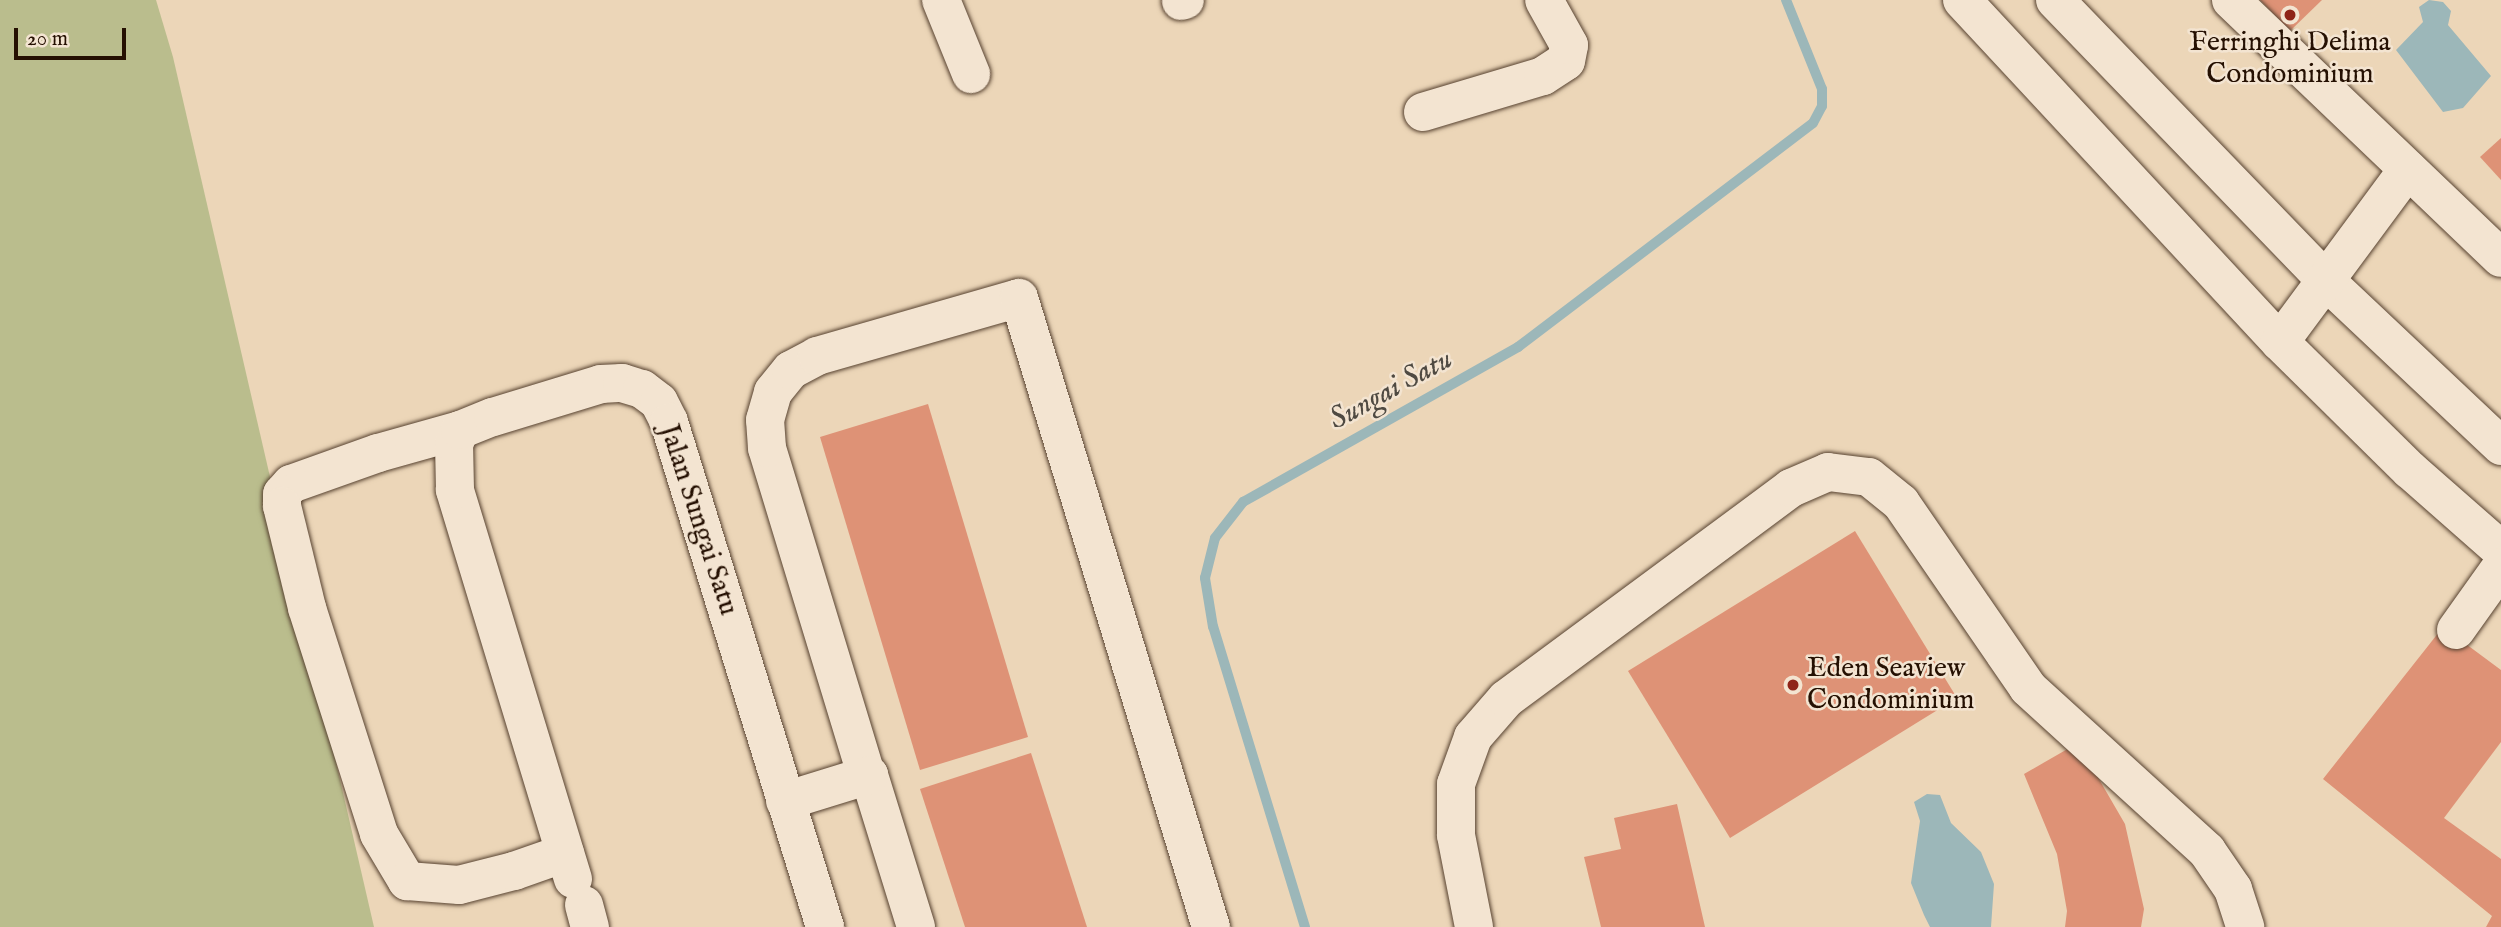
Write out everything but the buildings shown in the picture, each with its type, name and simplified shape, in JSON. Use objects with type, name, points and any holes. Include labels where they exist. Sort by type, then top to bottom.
[{"type":"street","points":[[941,0],[971,74]]},
{"type":"street","points":[[1423,112],[1543,76],[1566,61],[1569,45],[1544,0]]},
{"type":"street","points":[[1962,0],[2280,342],[2410,470],[2501,550]]},
{"type":"street","points":[[2055,0],[2325,280],[2501,446]]},
{"type":"street","points":[[2231,0],[2501,258]]},
{"type":"street","points":[[2280,342],[2408,169]]},
{"type":"street","points":[[916,927],[869,775],[866,774],[767,448],[765,420],[773,392],[791,370],[817,356],[1019,298],[1211,927]]},
{"type":"street","name":"Jalan Sungai Satu","points":[[578,891],[514,871],[459,885],[407,881],[379,834],[307,608],[282,506],[282,494],[291,484],[378,453],[460,430],[493,416],[601,384],[622,383],[642,389],[659,402],[669,422],[825,927]]},
{"type":"street","points":[[460,430],[454,444],[455,489],[578,891]]},
{"type":"street","points":[[1474,927],[1456,835],[1456,784],[1473,737],[1506,699],[1791,488],[1828,472],[1869,478],[1900,503],[2028,688],[2207,851],[2233,889],[2245,927]]},
{"type":"street","points":[[2456,630],[2501,567]]},
{"type":"street","points":[[785,801],[869,775]]},
{"type":"green space","points":[[0,0],[156,0],[173,57],[374,927],[0,927]]},
{"type":"water","points":[[2429,0],[2443,2],[2451,11],[2448,25],[2491,76],[2463,108],[2443,112],[2396,50],[2423,22],[2419,7]]},
{"type":"water","points":[[1927,794],[1940,795],[1951,823],[1981,852],[1994,884],[1991,927],[1930,927],[1924,915],[1911,883],[1920,821],[1914,802]]},
{"type":"waterway","name":"Sungai Satu","points":[[1305,927],[1213,627],[1205,578],[1215,538],[1243,502],[1518,347],[1813,123],[1822,106],[1822,89],[1786,0]]},
{"type":"place","name":"Ferringhi Delima Condominium","points":[[2290,15]]},
{"type":"place","name":"Eden Seaview Condominium","points":[[1793,685]]}]
